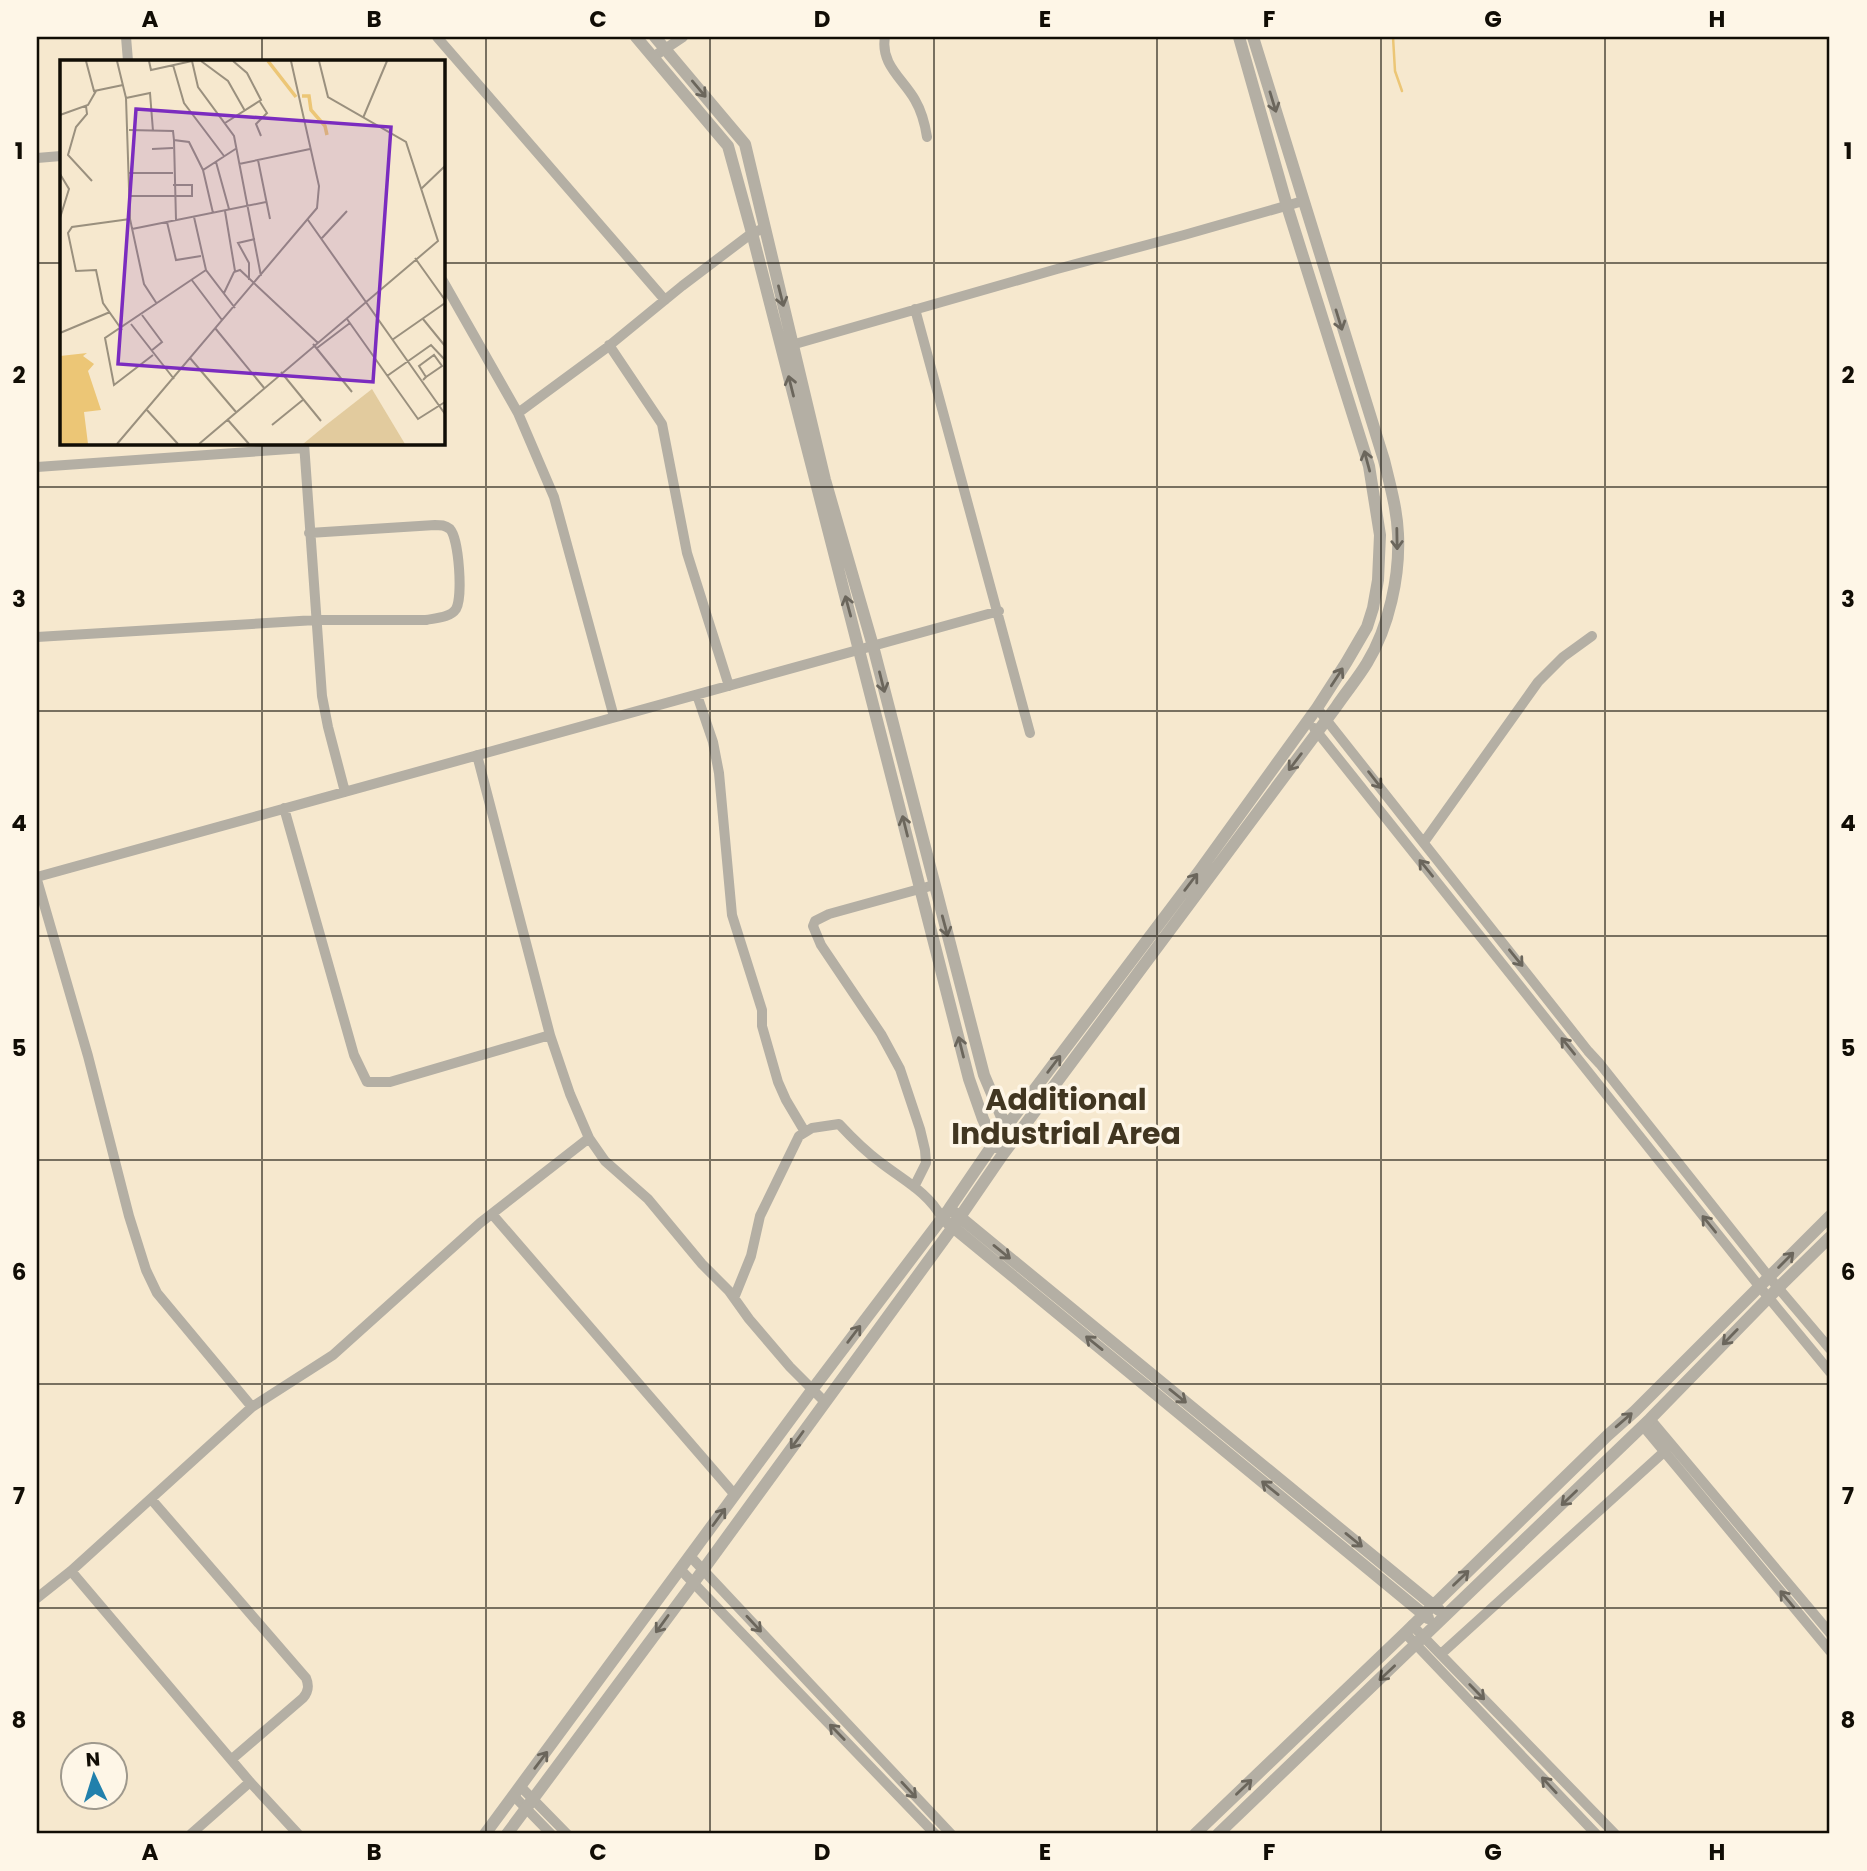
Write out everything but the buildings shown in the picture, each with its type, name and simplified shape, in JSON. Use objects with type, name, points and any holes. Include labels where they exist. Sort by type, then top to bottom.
[{"type":"street","points":[[126,37],[128,60]]},
{"type":"street","points":[[437,37],[665,300]]},
{"type":"street","points":[[636,37],[728,146],[873,646],[985,1075],[1013,1141]]},
{"type":"street","points":[[655,37],[745,144],[765,228],[787,346],[859,650],[969,1079],[983,1119],[1001,1157]]},
{"type":"street","points":[[653,57],[682,37]]},
{"type":"street","points":[[885,37],[883,46],[886,57],[891,68],[915,99],[924,119],[927,137]]},
{"type":"street","points":[[485,1834],[946,1213],[994,1143],[1199,870],[1317,708],[1367,627],[1378,580],[1380,535],[1369,466],[1287,206],[1240,37]]},
{"type":"street","points":[[508,1834],[703,1570],[1001,1157],[1327,719],[1367,662],[1383,630],[1397,560],[1398,532],[1394,499],[1252,37]]},
{"type":"street","points":[[37,158],[60,156]]},
{"type":"street","points":[[787,346],[1303,201]]},
{"type":"street","points":[[518,413],[610,345],[752,233],[765,228]]},
{"type":"street","points":[[444,283],[518,413],[554,497],[614,717]]},
{"type":"street","points":[[915,309],[1030,733]]},
{"type":"street","points":[[610,345],[662,424],[687,553],[729,686]]},
{"type":"street","points":[[37,467],[304,445],[322,696],[345,792]]},
{"type":"street","points":[[37,638],[316,620],[426,620],[452,613],[456,608],[456,540],[452,531],[445,526],[309,533]]},
{"type":"street","points":[[252,1407],[157,1293],[146,1270],[37,878],[999,611]]},
{"type":"street","points":[[1424,842],[1538,682],[1563,657],[1592,636]]},
{"type":"street","points":[[696,695],[713,742],[719,773],[732,915],[762,1010],[762,1026],[778,1082],[805,1132]]},
{"type":"street","points":[[1317,708],[1588,1051],[1830,1349]]},
{"type":"street","points":[[1308,720],[1830,1372]]},
{"type":"street","points":[[477,755],[550,1035],[570,1094],[589,1138],[604,1161],[648,1199],[734,1298],[749,1320],[825,1402]]},
{"type":"street","points":[[284,808],[354,1055],[367,1082],[390,1082],[550,1035]]},
{"type":"street","points":[[914,1187],[926,1163],[925,1150],[900,1069],[881,1034],[821,945],[813,926],[815,921],[829,914],[934,885]]},
{"type":"street","points":[[734,1298],[751,1256],[760,1216],[799,1136],[812,1128],[839,1124],[856,1143],[946,1213],[1441,1620]]},
{"type":"street","points":[[37,1598],[71,1571],[252,1407],[333,1355],[492,1214],[589,1138]]},
{"type":"street","points":[[1655,1156],[1665,1146]]},
{"type":"street","points":[[492,1214],[735,1495]]},
{"type":"street","points":[[1195,1834],[1635,1410],[1830,1216]]},
{"type":"street","points":[[1218,1834],[1646,1422],[1830,1237]]},
{"type":"street","points":[[1646,1422],[1665,1451],[1830,1651]]},
{"type":"street","points":[[1646,1422],[1830,1633]]},
{"type":"street","points":[[1441,1654],[1665,1451]]},
{"type":"street","points":[[151,1499],[308,1683],[303,1698],[232,1759]]},
{"type":"street","points":[[690,1556],[951,1834]]},
{"type":"street","points":[[680,1569],[934,1834]]},
{"type":"street","points":[[71,1571],[250,1782],[298,1834]]},
{"type":"street","points":[[1408,1629],[1596,1834]]},
{"type":"street","points":[[1421,1641],[1441,1654],[1615,1834]]},
{"type":"street","points":[[191,1834],[250,1782]]},
{"type":"street","points":[[518,1791],[551,1834]]},
{"type":"street","points":[[530,1804],[567,1834]]},
{"type":"waterway","points":[[1393,37],[1395,71],[1402,91]]},
{"type":"district","name":"Additional Industrial Area","points":[[1066,1117]]}]
